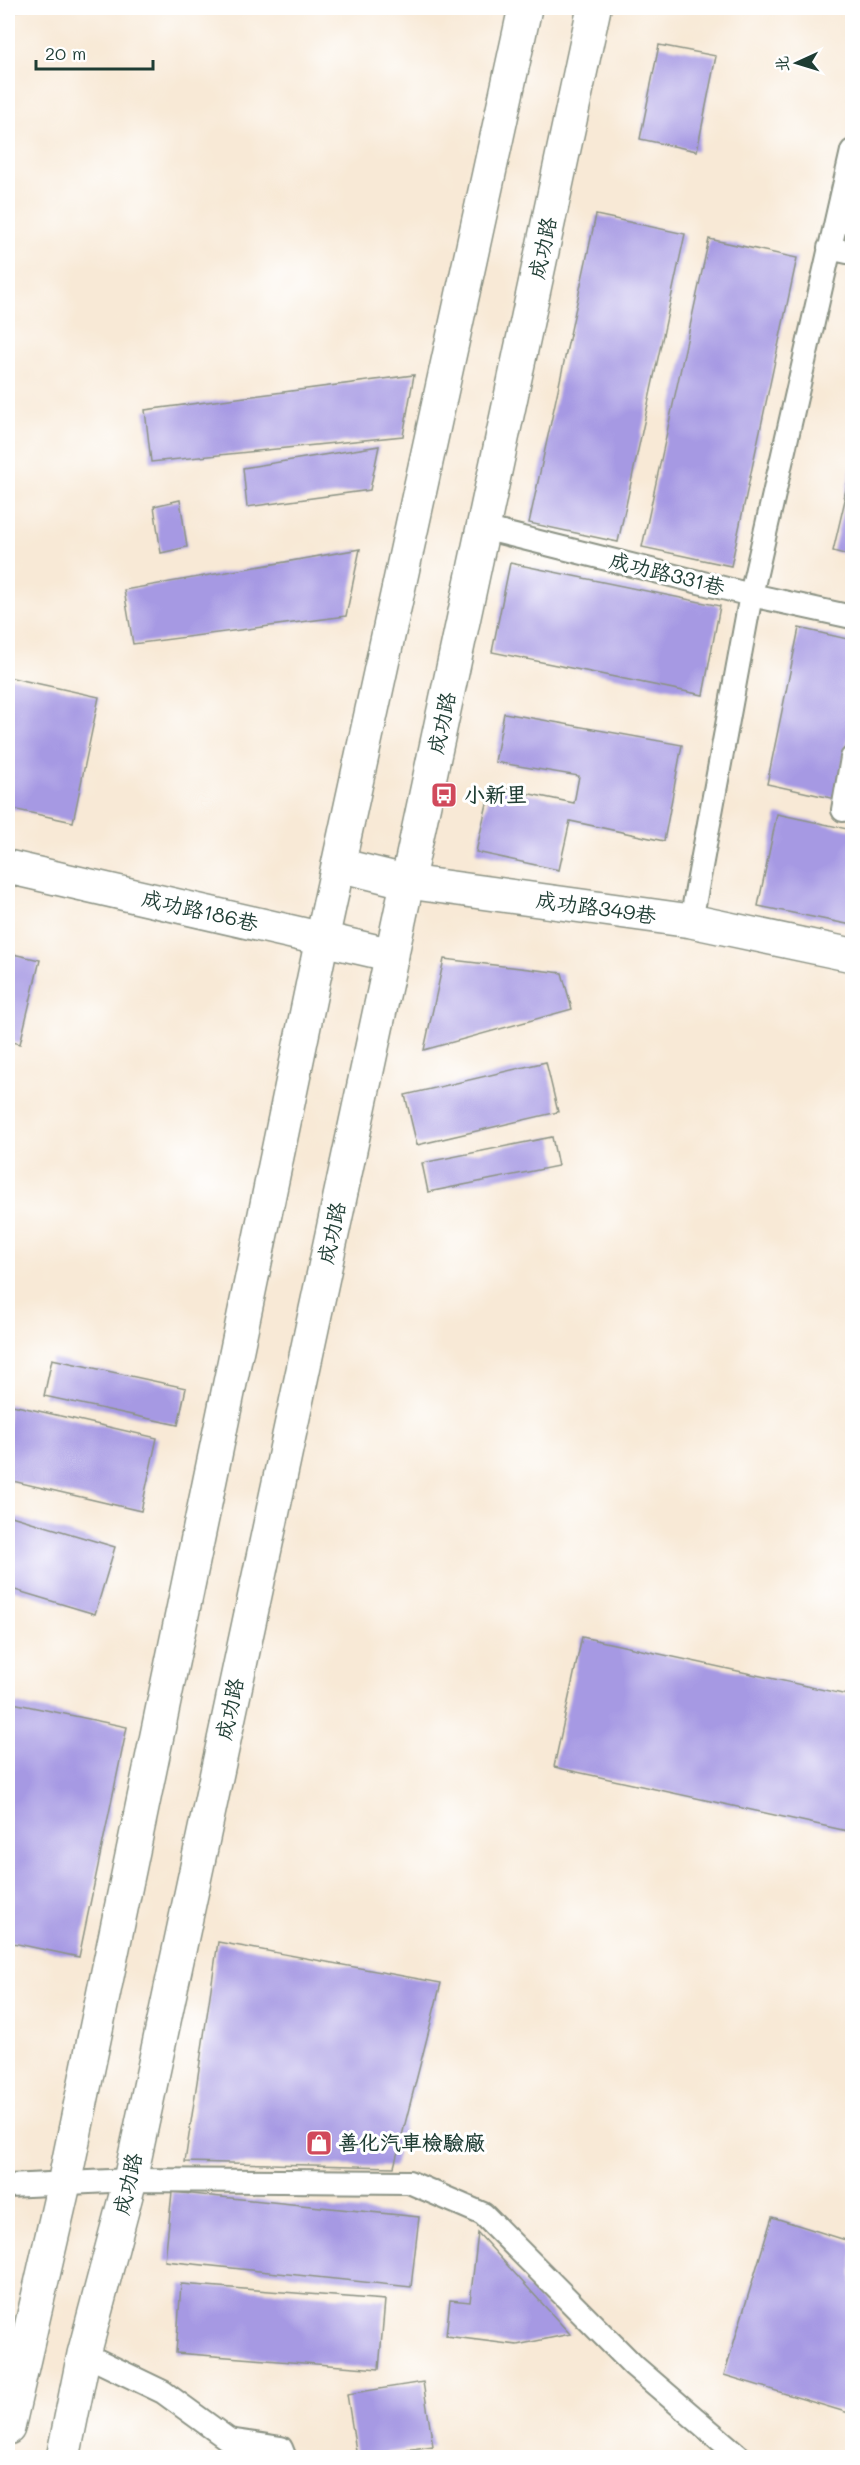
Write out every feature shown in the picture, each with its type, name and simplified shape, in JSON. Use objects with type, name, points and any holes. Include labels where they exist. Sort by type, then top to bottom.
[{"type":"main road","points":[[8,2428],[64,2184],[322,939],[525,8]]},
{"type":"main road","name":"成功路","points":[[63,2457],[84,2354],[130,2180],[594,8]]},
{"type":"main road","name":"成功路349巷","points":[[339,865],[408,882],[691,921],[852,955]]},
{"type":"main road","name":"成功路186巷","points":[[8,867],[392,955]]},
{"type":"lane","points":[[691,921],[751,595],[852,151]]},
{"type":"lane","points":[[829,248],[852,253]]},
{"type":"lane","name":"成功路331巷","points":[[483,528],[751,595],[852,617]]},
{"type":"lane","points":[[843,810],[852,758]]},
{"type":"lane","points":[[8,2186],[130,2180],[409,2182],[483,2214],[634,2366],[741,2457]]},
{"type":"lane","points":[[84,2354],[164,2391],[229,2440],[281,2448],[285,2457]]},
{"type":"building","points":[[8,8],[25,8],[25,9],[8,12]]},
{"type":"building","points":[[659,45],[716,56],[697,151],[640,139]]},
{"type":"building","points":[[596,215],[685,234],[618,542],[529,523]]},
{"type":"building","points":[[709,239],[797,258],[731,566],[642,547]]},
{"type":"building","points":[[414,375],[403,436],[151,462],[145,410]]},
{"type":"building","points":[[379,446],[370,490],[247,507],[243,468]]},
{"type":"building","points":[[852,464],[852,500],[844,498]]},
{"type":"building","points":[[180,500],[187,547],[161,553],[154,506]]},
{"type":"building","points":[[845,500],[852,502],[852,556],[833,551]]},
{"type":"building","points":[[360,549],[346,616],[133,644],[124,590]]},
{"type":"building","points":[[510,563],[720,606],[703,695],[492,652]]},
{"type":"building","points":[[799,628],[852,640],[852,721],[836,799],[767,784]]},
{"type":"building","points":[[8,677],[99,697],[73,822],[8,808]]},
{"type":"building","points":[[504,713],[682,745],[664,841],[570,821],[559,870],[476,852],[491,786],[574,803],[579,776],[495,762]]},
{"type":"building","points":[[777,814],[852,830],[852,925],[758,906]]},
{"type":"building","points":[[8,953],[40,960],[20,1044],[8,1041]]},
{"type":"building","points":[[444,959],[562,973],[572,1009],[424,1050]]},
{"type":"building","points":[[546,1062],[558,1112],[417,1145],[405,1095]]},
{"type":"building","points":[[552,1137],[558,1166],[428,1192],[422,1163]]},
{"type":"building","points":[[52,1359],[186,1388],[178,1425],[44,1396]]},
{"type":"building","points":[[8,1404],[157,1438],[141,1511],[8,1480]]},
{"type":"building","points":[[8,1515],[115,1547],[95,1614],[8,1588]]},
{"type":"building","points":[[582,1637],[852,1696],[852,1832],[554,1767]]},
{"type":"building","points":[[8,1702],[127,1727],[79,1957],[8,1942]]},
{"type":"building","points":[[218,1942],[441,1983],[394,2167],[185,2162]]},
{"type":"building","points":[[172,2192],[419,2217],[411,2287],[165,2261]]},
{"type":"building","points":[[772,2217],[852,2242],[852,2414],[724,2375]]},
{"type":"building","points":[[478,2233],[570,2334],[517,2345],[446,2336],[450,2300],[470,2302]]},
{"type":"building","points":[[181,2284],[385,2300],[379,2369],[176,2353]]},
{"type":"building","points":[[423,2382],[433,2446],[357,2457],[347,2394]]},
{"type":"place","name":"小新里","points":[[444,795]]},
{"type":"place","name":"善化汽車檢驗廠","points":[[319,2143]]}]
